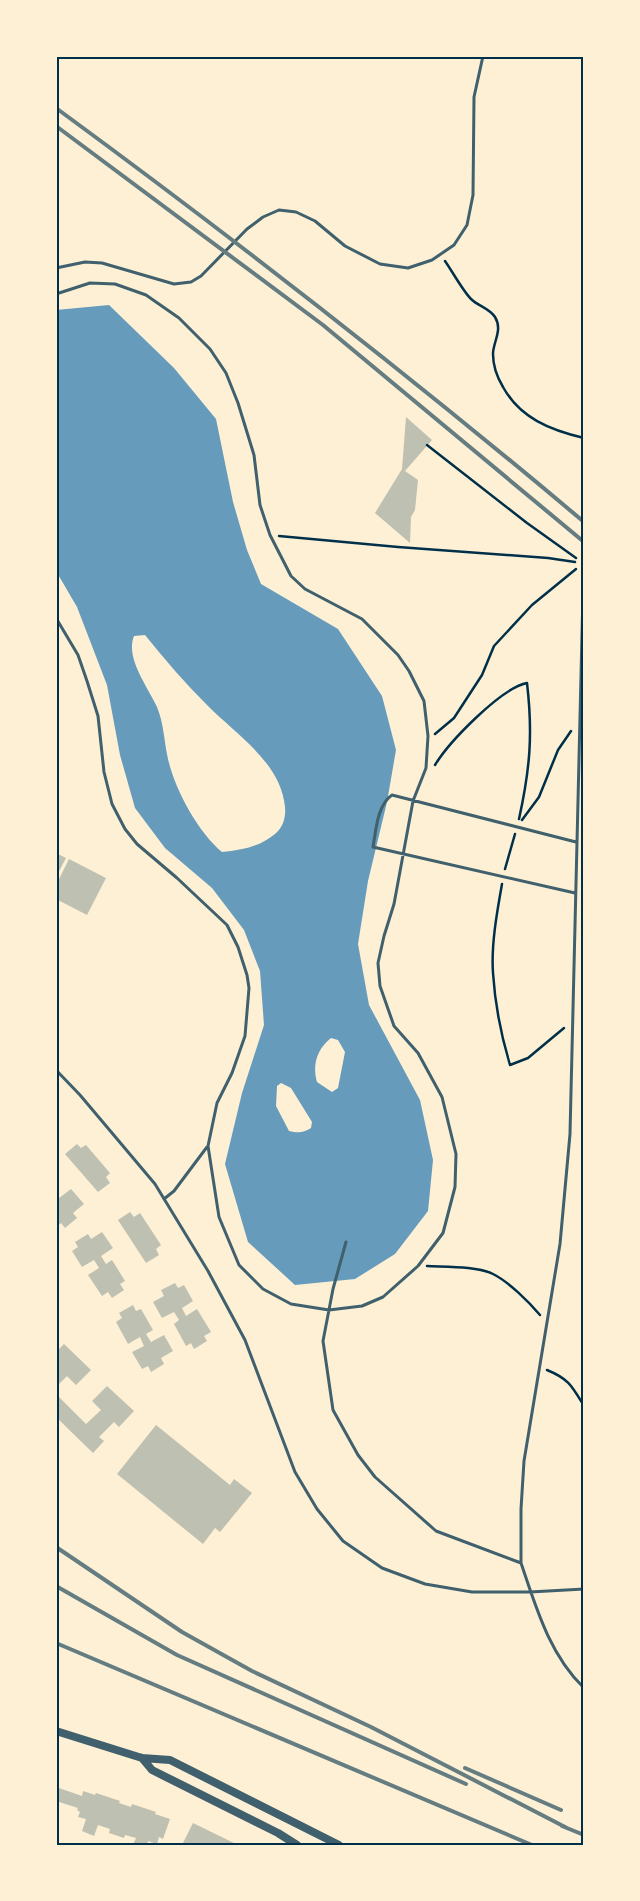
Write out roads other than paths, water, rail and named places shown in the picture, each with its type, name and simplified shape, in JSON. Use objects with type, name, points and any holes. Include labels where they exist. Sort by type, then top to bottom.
[{"type":"street","points":[[56,1731],[142,1758],[170,1760],[339,1845]]},
{"type":"street","points":[[142,1758],[152,1770],[278,1833],[297,1845]]},
{"type":"lane","points":[[56,268],[84,262],[102,263],[174,284],[191,282],[201,276],[247,229],[262,217],[279,210],[296,212],[315,220],[345,246],[380,264],[408,268],[432,260],[454,245],[467,225],[473,195],[474,96],[484,56]]},
{"type":"lane","points":[[56,294],[90,283],[116,284],[146,295],[179,318],[210,349],[226,373],[238,403],[254,455],[260,505],[270,535],[291,576],[305,589],[362,619],[398,655],[409,671],[424,701],[428,736],[426,768],[413,801],[394,904],[378,963],[380,986],[394,1026],[418,1054],[442,1097],[456,1154],[454,1187],[443,1233],[418,1266],[383,1297],[362,1306],[329,1310],[291,1304],[263,1288],[239,1265],[219,1217],[208,1146],[217,1103],[232,1073],[245,1036],[249,988],[247,975],[238,947],[226,925],[177,878],[137,844],[125,829],[112,804],[104,772],[98,716],[87,681],[78,656],[56,618]]},
{"type":"lane","points":[[584,551],[570,1134],[560,1244],[524,1461],[520,1563],[541,1623],[560,1659],[584,1688]]},
{"type":"lane","points":[[575,893],[373,847],[381,810],[392,795],[576,842]]},
{"type":"lane","points":[[56,1070],[80,1095],[155,1184],[208,1271],[245,1340],[295,1472],[317,1508],[343,1541],[382,1568],[425,1584],[472,1592],[530,1592],[584,1589]]},
{"type":"lane","points":[[164,1199],[174,1191],[208,1146]]},
{"type":"lane","points":[[346,1242],[333,1289],[323,1341],[333,1410],[358,1455],[375,1477],[436,1531],[520,1563]]},
{"type":"water","points":[[109,305],[174,368],[216,419],[233,502],[247,550],[261,584],[338,629],[382,696],[396,750],[387,802],[368,881],[358,944],[369,1005],[420,1100],[433,1160],[428,1211],[395,1254],[355,1279],[295,1285],[248,1242],[225,1164],[242,1093],[264,1025],[260,971],[244,930],[212,888],[165,848],[135,808],[120,755],[107,685],[77,607],[56,571],[56,310]],"holes":[[[145,635],[200,698],[267,763],[275,777],[282,791],[285,815],[280,828],[263,842],[250,847],[222,852],[204,833],[189,810],[171,771],[163,726],[157,707],[135,663],[132,645],[134,636]],[[331,1038],[338,1040],[345,1052],[338,1088],[332,1092],[317,1082],[315,1070],[319,1052]],[[281,1083],[291,1088],[312,1122],[311,1128],[300,1132],[289,1131],[276,1106],[277,1086]]]},
{"type":"railway","points":[[56,108],[323,310],[455,415],[584,522]]},
{"type":"railway","points":[[56,126],[323,325],[584,542]]},
{"type":"railway","points":[[56,1547],[182,1632],[252,1671],[371,1727],[567,1828]]},
{"type":"railway","points":[[56,1586],[177,1655],[466,1784]]},
{"type":"railway","points":[[56,1643],[532,1845]]},
{"type":"railway","points":[[465,1768],[561,1810]]},
{"type":"railway","points":[[562,1826],[584,1835]]}]
